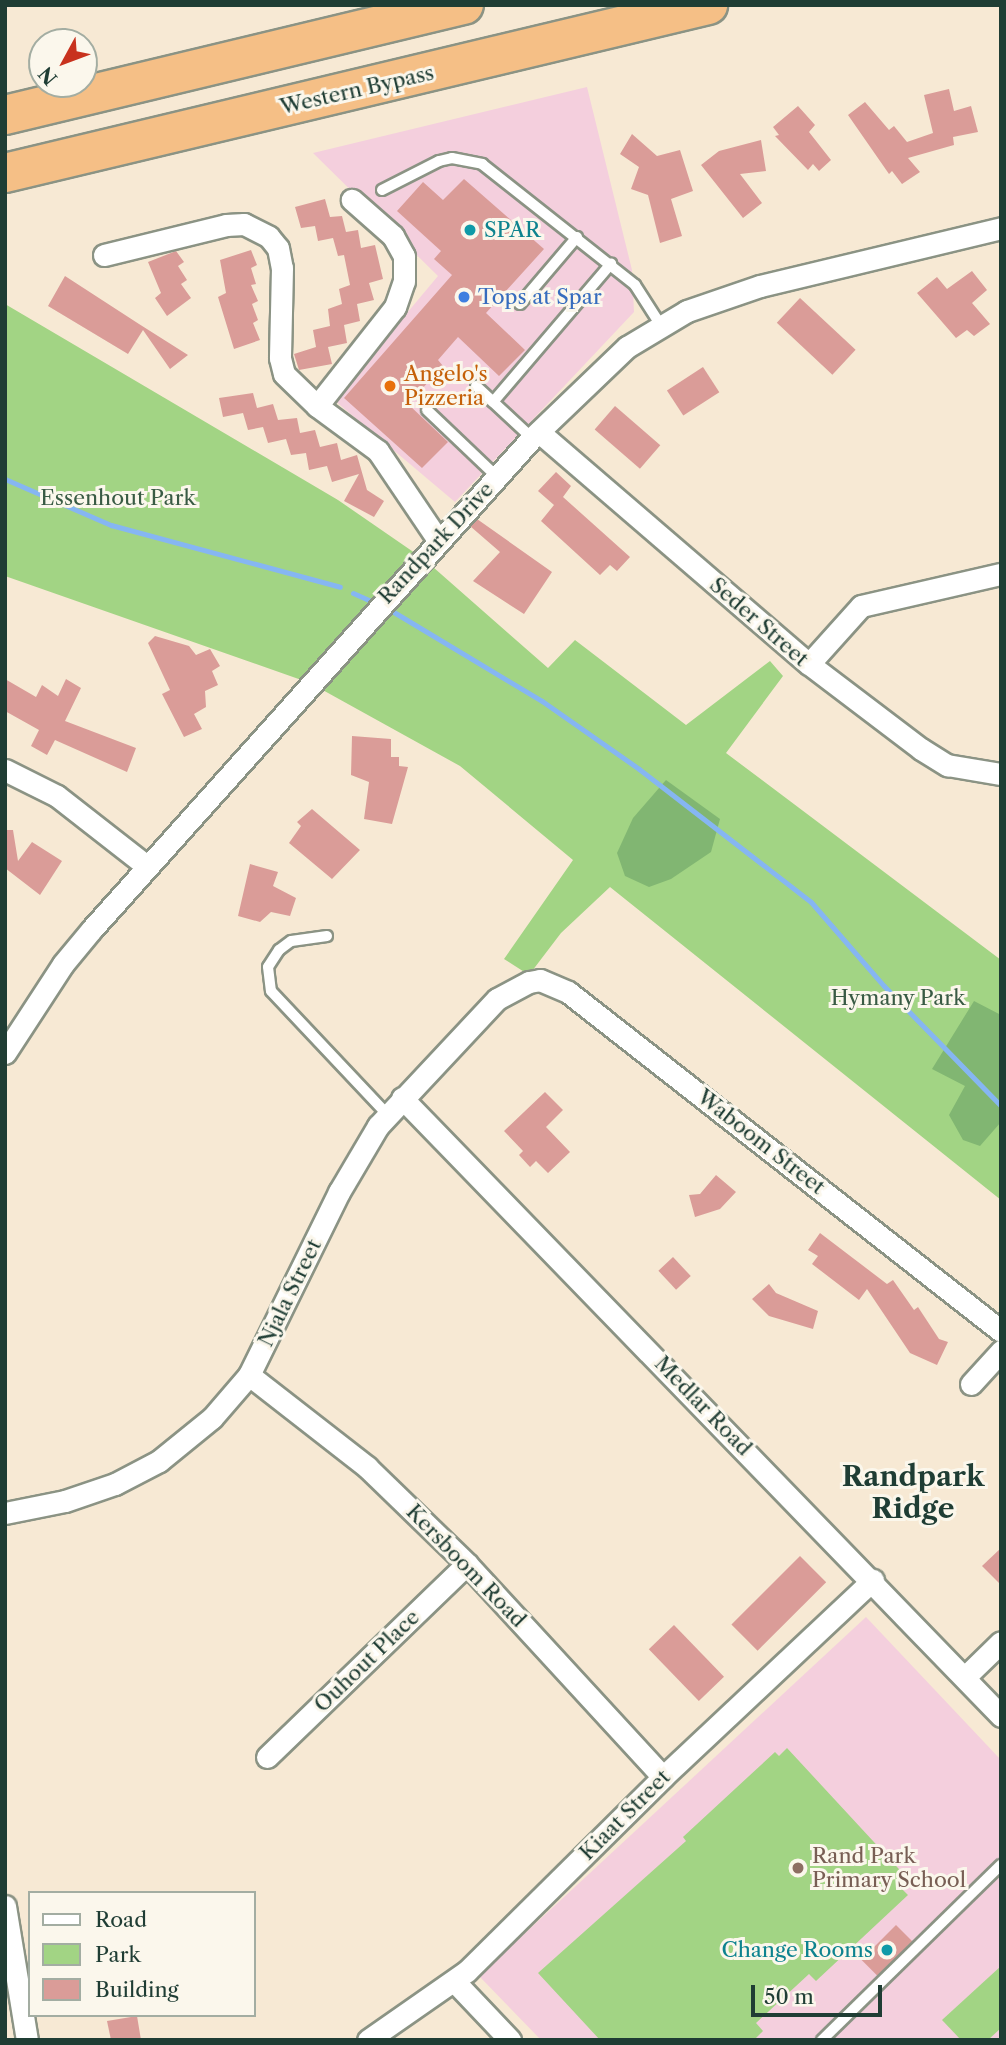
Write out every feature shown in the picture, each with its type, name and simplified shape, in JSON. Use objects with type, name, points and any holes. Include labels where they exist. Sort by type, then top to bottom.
[{"type":"highway","points":[[5,115],[464,5]]},
{"type":"highway","name":"Western Bypass","points":[[5,173],[708,5]]},
{"type":"street","points":[[317,406],[396,307],[404,281],[404,256],[393,236],[352,200]]},
{"type":"street","points":[[104,255],[226,225],[258,229],[278,248],[282,268],[280,358],[285,374],[317,406],[378,451],[438,540]]},
{"type":"street","name":"Randpark Drive","points":[[5,1053],[62,964],[390,593],[594,376],[660,324],[760,286],[1001,228]]},
{"type":"street","name":"Seder Street","points":[[536,435],[808,664],[947,765],[1001,774]]},
{"type":"street","points":[[808,664],[860,606],[1001,574]]},
{"type":"street","points":[[5,770],[57,796],[148,867]]},
{"type":"street","name":"Waboom Street","points":[[511,988],[540,981],[568,992],[1001,1331]]},
{"type":"street","name":"Njala Street","points":[[5,1513],[102,1491],[159,1461],[195,1435],[249,1375],[340,1192],[387,1115],[511,988]]},
{"type":"street","name":"Medlar Road","points":[[402,1098],[873,1580],[1001,1716]]},
{"type":"street","points":[[971,1384],[1001,1351]]},
{"type":"street","name":"Kersboom Road","points":[[249,1375],[367,1466],[467,1564],[663,1777]]},
{"type":"street","name":"Ouhout Place","points":[[267,1757],[467,1564]]},
{"type":"street","name":"Kiaat Street","points":[[368,2040],[455,1982],[663,1777],[873,1580]]},
{"type":"street","points":[[965,1677],[1001,1642]]},
{"type":"street","points":[[5,1906],[27,2040]]},
{"type":"street","points":[[455,1982],[510,2040]]},
{"type":"lane","points":[[382,190],[439,161],[465,159],[506,178],[635,285],[660,324]]},
{"type":"lane","points":[[520,304],[577,237]]},
{"type":"lane","points":[[493,402],[611,264]]},
{"type":"lane","points":[[476,386],[536,435]]},
{"type":"lane","points":[[426,410],[497,477]]},
{"type":"lane","points":[[327,936],[291,942],[279,950],[268,967],[271,991],[387,1115]]},
{"type":"lane","points":[[822,2040],[1001,1865]]},
{"type":"shaded area","points":[[587,87],[632,270],[634,312],[455,502],[334,400],[438,276],[313,153]]},
{"type":"shaded area","name":"Rand Park Primary School","points":[[866,1617],[1001,1760],[1001,2040],[541,2040],[479,1976]]},
{"type":"green space","name":"Hymany Park","points":[[5,304],[338,500],[425,560],[548,668],[575,640],[686,725],[770,661],[783,676],[726,753],[1001,960],[1001,1200],[610,887],[561,933],[529,975],[504,959],[573,860],[460,766],[310,683],[5,576]]},
{"type":"green space","points":[[666,780],[720,819],[711,852],[671,879],[649,887],[625,876],[617,853],[633,818]]},
{"type":"green space","points":[[974,1001],[1001,1015],[1001,1122],[980,1146],[963,1140],[949,1115],[965,1086],[932,1069]]},
{"type":"green space","points":[[787,1748],[910,1881],[902,1889],[908,1895],[816,1981],[809,1974],[756,2023],[763,2031],[754,2040],[600,2040],[538,1973],[686,1841],[683,1837],[775,1752],[779,1756]]},
{"type":"green space","points":[[1001,1966],[1001,2028],[988,2040],[961,2040],[942,2020]]},
{"type":"building","points":[[949,89],[954,111],[971,106],[978,132],[953,137],[954,145],[908,158],[920,172],[902,184],[892,171],[889,174],[848,115],[865,102],[889,130],[894,126],[907,142],[933,133],[924,95]]},
{"type":"building","points":[[798,106],[815,125],[809,132],[831,160],[819,171],[813,164],[808,170],[775,136],[779,135],[773,127]]},
{"type":"building","points":[[632,134],[657,156],[680,150],[693,191],[671,199],[682,236],[660,243],[648,195],[631,189],[639,167],[620,154]]},
{"type":"building","points":[[761,140],[766,171],[740,174],[762,203],[743,218],[701,165],[719,151]]},
{"type":"building","points":[[464,179],[544,249],[486,313],[525,350],[499,376],[458,337],[438,360],[443,366],[408,404],[448,442],[422,468],[344,398],[452,275],[434,259],[441,251],[397,211],[423,182],[443,200]]},
{"type":"building","points":[[325,199],[330,217],[342,216],[346,232],[358,230],[361,248],[375,245],[383,279],[369,283],[374,300],[357,304],[360,321],[344,325],[347,343],[328,347],[332,364],[299,370],[294,354],[316,347],[313,330],[330,326],[328,309],[342,304],[339,289],[350,285],[344,255],[338,256],[333,238],[318,241],[315,226],[301,228],[295,207]]},
{"type":"building","points":[[251,250],[257,265],[251,268],[256,284],[251,285],[258,301],[252,304],[258,320],[253,323],[260,340],[234,349],[218,297],[226,293],[220,260]]},
{"type":"building","points":[[176,251],[184,262],[178,266],[187,280],[181,284],[191,298],[167,316],[155,298],[161,293],[148,262]]},
{"type":"building","points":[[972,271],[987,290],[972,303],[990,324],[974,336],[967,330],[956,338],[917,293],[937,277],[947,289]]},
{"type":"building","points":[[65,276],[188,355],[170,369],[143,330],[128,354],[48,306]]},
{"type":"building","points":[[800,298],[856,350],[832,375],[777,323]]},
{"type":"building","points":[[703,367],[719,392],[683,416],[667,390]]},
{"type":"building","points":[[253,393],[257,408],[273,404],[278,420],[297,418],[300,433],[315,430],[320,447],[337,443],[341,460],[357,455],[367,490],[384,501],[374,517],[344,501],[359,474],[332,482],[327,466],[309,470],[306,453],[291,455],[286,439],[268,443],[263,427],[248,430],[243,413],[223,417],[219,398]]},
{"type":"building","points":[[615,406],[660,445],[640,469],[595,429]]},
{"type":"building","points":[[556,472],[571,486],[563,497],[630,557],[617,571],[610,565],[600,575],[541,521],[554,505],[538,491]]},
{"type":"building","points":[[477,519],[552,572],[524,614],[473,581],[500,552],[470,526]]},
{"type":"building","points":[[155,636],[189,646],[196,655],[210,649],[220,666],[212,671],[218,685],[205,691],[206,707],[194,714],[202,729],[184,737],[162,694],[170,690],[148,643]]},
{"type":"building","points":[[5,679],[36,697],[42,685],[58,696],[66,679],[81,688],[65,721],[136,748],[127,772],[55,740],[47,755],[31,746],[39,730],[5,711]]},
{"type":"building","points":[[352,736],[391,739],[391,757],[399,757],[399,766],[408,767],[392,824],[364,819],[369,782],[351,775]]},
{"type":"building","points":[[312,809],[360,850],[332,879],[289,843],[301,826],[297,822]]},
{"type":"building","points":[[5,830],[13,830],[18,861],[32,842],[62,861],[40,895],[5,868]]},
{"type":"building","points":[[250,864],[278,872],[273,886],[296,898],[290,916],[271,912],[260,922],[238,916]]},
{"type":"building","points":[[545,1092],[563,1110],[546,1127],[570,1152],[548,1173],[536,1161],[530,1167],[519,1155],[523,1151],[504,1131]]},
{"type":"building","points":[[716,1175],[736,1192],[720,1209],[695,1217],[689,1195],[700,1194]]},
{"type":"building","points":[[820,1233],[887,1284],[893,1280],[914,1310],[918,1307],[939,1339],[948,1342],[937,1365],[910,1353],[867,1289],[859,1300],[812,1264],[818,1256],[808,1250]]},
{"type":"building","points":[[673,1257],[691,1276],[676,1290],[658,1271]]},
{"type":"building","points":[[769,1284],[776,1293],[818,1311],[813,1329],[769,1316],[752,1299]]},
{"type":"building","points":[[1001,1548],[1001,1585],[982,1566]]},
{"type":"building","points":[[800,1556],[826,1582],[758,1651],[731,1625]]},
{"type":"building","points":[[674,1625],[724,1677],[699,1701],[649,1649]]},
{"type":"building","name":"Change Rooms","points":[[896,1925],[912,1941],[878,1976],[861,1960]]},
{"type":"building","points":[[137,2017],[141,2040],[111,2040],[107,2021]]},
{"type":"waterway","points":[[5,479],[111,525],[340,587]]},
{"type":"waterway","points":[[353,593],[375,603]]},
{"type":"waterway","points":[[387,608],[542,701],[639,769],[811,902],[884,986],[1001,1106]]},
{"type":"place","name":"SPAR","points":[[470,230]]},
{"type":"place","name":"Tops at Spar","points":[[464,297]]},
{"type":"place","name":"Angelo's Pizzeria","points":[[390,386]]},
{"type":"place","name":"Rand Park Primary School","points":[[798,1868]]},
{"type":"place","name":"Change Rooms","points":[[887,1950]]},
{"type":"district","name":"Randpark Ridge","points":[[913,1492]]},
{"type":"park label","name":"Essenhout Park","points":[[118,498]]}]
